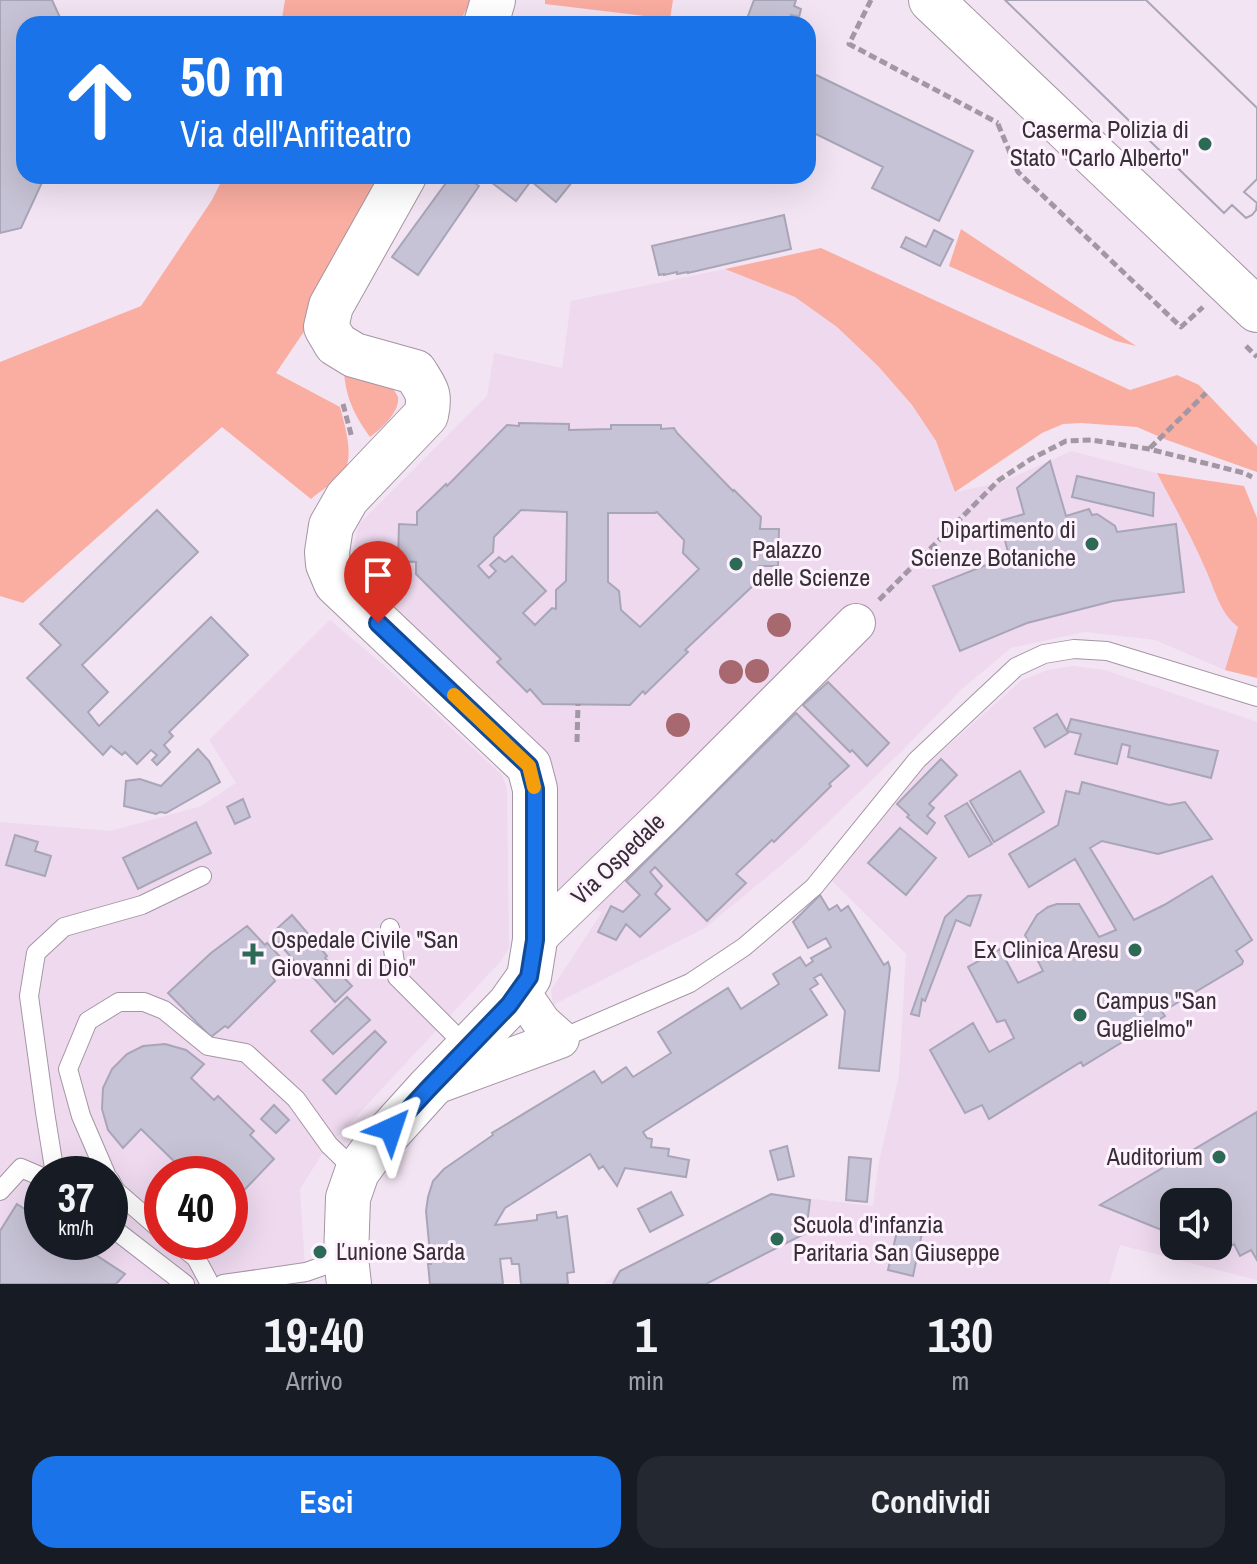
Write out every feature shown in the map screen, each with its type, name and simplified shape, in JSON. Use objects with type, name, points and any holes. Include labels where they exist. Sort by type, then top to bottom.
[{"type":"street","points":[[931,0],[1250,326]]},
{"type":"street","points":[[348,1271],[348,1198],[357,1172],[373,1150],[520,991],[529,977],[535,940],[535,789],[529,766],[336,583],[328,564],[331,526],[347,498],[426,415],[430,401],[415,372],[354,355],[336,344],[326,327],[331,306],[400,184]]},
{"type":"street","name":"Via Ospedale","points":[[535,940],[856,623]]},
{"type":"street","points":[[429,1088],[560,1039],[542,1023],[520,991]]},
{"type":"lane","points":[[560,1039],[690,983],[744,947],[814,887],[917,760],[1016,667],[1044,654],[1074,649],[1107,651],[1257,697]]},
{"type":"lane","points":[[52,1156],[29,996],[36,953],[64,927],[142,905],[202,876]]},
{"type":"lane","points":[[390,928],[397,977],[468,1048]]},
{"type":"lane","points":[[98,1156],[81,1116],[68,1069],[88,1021],[119,1002],[144,1002],[164,1010],[208,1046],[246,1053],[296,1099],[329,1145],[357,1172]]},
{"type":"lane","points":[[0,1191],[21,1168],[24,1169]]},
{"type":"lane","points":[[128,1201],[144,1215]]},
{"type":"lane","points":[[128,1240],[185,1284]]},
{"type":"lane","points":[[197,1260],[210,1284]]},
{"type":"lane","points":[[223,1284],[306,1272],[348,1271]]},
{"type":"path","points":[[871,0],[849,44],[998,124],[1018,172],[1181,327],[1205,305]]},
{"type":"path","points":[[998,124],[1007,112]]},
{"type":"path","points":[[1250,326],[1257,357]]},
{"type":"path","points":[[1149,449],[1206,393]]},
{"type":"path","points":[[343,404],[354,447]]},
{"type":"path","points":[[856,623],[999,480],[1066,441],[1092,440],[1149,449],[1252,477]]},
{"type":"path","points":[[577,742],[578,704]]},
{"type":"shaded area","points":[[285,0],[471,0],[463,16],[282,16]]},
{"type":"shaded area","points":[[545,0],[673,0],[670,16],[645,16],[545,4]]},
{"type":"shaded area","points":[[220,184],[378,184],[303,333],[276,373],[340,407],[349,455],[345,470],[311,499],[222,427],[23,603],[0,596],[0,362],[141,306]]},
{"type":"shaded area","points":[[961,229],[1136,346],[1116,341],[949,266]]},
{"type":"shaded area","points":[[821,248],[1130,390],[1177,375],[1199,385],[1257,446],[1257,472],[1137,427],[1063,424],[1042,433],[955,492],[936,441],[912,405],[878,366],[837,327],[795,297],[725,269]]},
{"type":"shaded area","points":[[725,269],[795,297],[837,327],[878,366],[912,405],[936,441],[956,492],[1002,482],[1071,451],[1157,473],[1241,617],[1225,670],[1155,640],[1085,632],[1011,648],[962,689],[797,852],[705,928],[553,1005],[551,990],[602,912],[547,899],[545,765],[366,577],[353,550],[359,524],[487,396],[494,353],[562,368],[571,301]]},
{"type":"shaded area","points":[[344,372],[391,385],[398,397],[393,414],[370,437],[352,407]]},
{"type":"shaded area","points":[[1157,473],[1244,486],[1257,518],[1257,678],[1225,670],[1238,627],[1222,607]]},
{"type":"shaded area","name":"Ospedale Civile \"San Giovanni di Dio\"","points":[[330,620],[387,668],[502,775],[507,789],[509,948],[501,961],[324,1151],[300,1189],[306,1284],[0,1284],[0,822],[111,831],[201,806],[236,783],[209,740]]},
{"type":"shaded area","name":"Campus \"San Guglielmo\"","points":[[1073,666],[1105,670],[1257,722],[1257,1280],[1179,1260],[1232,1260],[1232,1188],[1160,1188],[1160,1255],[1120,1245],[1109,1284],[604,1284],[620,1271],[771,1194],[873,1206],[879,1161],[899,1076],[906,954],[830,879],[923,768],[1022,680],[1048,670]]},
{"type":"building","points":[[0,0],[52,0],[59,16],[16,16],[16,184],[41,184],[21,228],[0,233]]},
{"type":"building","points":[[754,0],[796,0],[794,6],[801,9],[799,16],[748,16]]},
{"type":"building","name":"Caserma Polizia di Stato \"Carlo Alberto\"","points":[[1005,0],[1146,0],[1257,108],[1257,179],[1244,192],[1257,203],[1252,215],[1246,218],[1232,205],[1224,213]]},
{"type":"building","name":"Caserma Polizia di Stato \"Carlo Alberto\"","points":[[1005,0],[1146,0],[1257,108],[1257,179],[1244,192],[1257,203],[1252,215],[1246,218],[1232,205],[1224,213]]},
{"type":"building","points":[[816,75],[973,151],[939,221],[872,188],[883,167],[816,134]]},
{"type":"building","points":[[445,184],[479,186],[418,275],[392,257]]},
{"type":"building","points":[[494,184],[529,184],[516,201]]},
{"type":"building","points":[[535,184],[571,184],[556,202]]},
{"type":"building","points":[[784,215],[791,249],[688,273],[659,275],[652,246]]},
{"type":"building","points":[[934,230],[953,240],[940,266],[901,247],[906,237],[926,247]]},
{"type":"building","name":"Palazzo delle Scienze","points":[[519,423],[569,424],[569,430],[611,429],[611,425],[674,428],[761,517],[760,529],[779,529],[778,566],[759,566],[760,579],[685,650],[688,652],[645,694],[643,691],[630,705],[543,704],[497,662],[501,659],[416,574],[416,562],[398,561],[399,524],[417,525],[417,512],[507,425],[519,426]],"holes":[[[521,510],[567,512],[566,581],[556,590],[556,609],[552,608],[535,625],[523,613],[546,591],[512,556],[505,562],[499,557],[490,565],[496,571],[489,578],[478,566],[493,552],[494,537]],[[657,512],[684,540],[683,553],[699,569],[640,627],[621,610],[619,591],[608,582],[608,513]]]},
{"type":"building","name":"Dipartimento di Scienze Botaniche","points":[[1050,461],[1066,516],[1089,509],[1092,515],[1097,514],[1115,526],[1117,532],[1176,524],[1184,592],[1113,601],[1027,623],[960,651],[933,586],[1009,556],[1000,521],[1024,514],[1017,488]]},
{"type":"building","points":[[1077,476],[1154,493],[1153,516],[1072,497]]},
{"type":"building","points":[[157,510],[198,552],[82,665],[108,692],[88,712],[99,726],[211,617],[248,655],[169,732],[173,736],[164,745],[170,752],[157,765],[152,760],[157,755],[151,750],[137,764],[125,752],[122,755],[111,746],[103,755],[27,678],[61,645],[40,624]]},
{"type":"building","points":[[828,682],[889,743],[867,766],[803,705]]},
{"type":"building","points":[[796,713],[849,766],[774,842],[772,840],[736,874],[746,883],[707,921],[655,867],[650,872],[662,886],[655,894],[670,909],[640,937],[626,924],[616,940],[598,932],[611,906],[623,912],[640,895],[626,881]]},
{"type":"building","points":[[1057,714],[1068,733],[1045,747],[1034,728]]},
{"type":"building","points":[[1071,719],[1218,751],[1211,778],[1128,757],[1130,746],[1122,744],[1117,764],[1075,754],[1081,734],[1067,731]]},
{"type":"building","points":[[198,749],[209,761],[220,782],[166,813],[156,814],[124,806],[126,781],[140,779],[161,786]]},
{"type":"building","points":[[941,759],[957,775],[929,804],[934,808],[927,816],[935,823],[927,834],[897,804]]},
{"type":"building","points":[[1020,771],[1044,812],[994,842],[970,801]]},
{"type":"building","name":"Ex Clinica Aresu","points":[[1082,782],[1169,805],[1185,802],[1212,839],[1158,854],[1102,841],[1090,848],[1134,920],[1212,876],[1252,940],[1236,951],[1242,964],[1162,1012],[1165,1016],[1083,1066],[1081,1062],[989,1119],[982,1105],[965,1113],[930,1050],[973,1023],[989,1052],[1014,1038],[1005,1020],[997,1022],[968,967],[1000,949],[1018,983],[1043,971],[1025,935],[1037,915],[1057,904],[1079,904],[1099,937],[1116,930],[1075,859],[1029,887],[1009,854],[1058,825],[1066,791],[1079,794]]},
{"type":"building","points":[[243,799],[250,817],[235,824],[227,807]]},
{"type":"building","points":[[967,803],[992,844],[969,857],[945,816]]},
{"type":"building","points":[[196,822],[211,853],[138,889],[123,858]]},
{"type":"building","points":[[900,828],[936,858],[906,895],[868,863]]},
{"type":"building","points":[[15,835],[38,842],[35,851],[51,856],[45,876],[6,865]]},
{"type":"building","points":[[820,895],[829,910],[837,905],[841,911],[848,906],[884,965],[888,962],[890,968],[879,1071],[839,1068],[845,1011],[821,974],[814,978],[818,984],[810,989],[827,1015],[643,1132],[652,1139],[651,1147],[669,1149],[668,1156],[689,1160],[686,1177],[625,1168],[617,1186],[603,1166],[599,1169],[590,1154],[505,1208],[495,1225],[537,1220],[537,1215],[556,1212],[557,1218],[567,1216],[574,1272],[567,1273],[568,1284],[521,1284],[519,1264],[512,1264],[511,1258],[500,1259],[503,1284],[430,1284],[426,1211],[433,1181],[444,1169],[492,1133],[594,1071],[602,1083],[626,1067],[633,1077],[671,1053],[658,1032],[728,988],[741,1009],[779,984],[773,974],[800,957],[806,966],[813,961],[811,958],[831,947],[826,938],[808,948],[793,922]]},
{"type":"building","points":[[981,895],[970,926],[956,920],[925,1001],[922,999],[919,1016],[911,1014],[945,917],[968,896]]},
{"type":"building","points":[[292,915],[327,956],[325,958],[352,986],[335,1002],[310,974],[307,976],[271,934]]},
{"type":"building","points":[[247,926],[286,963],[272,976],[275,981],[228,1028],[225,1026],[211,1037],[168,993],[211,953]]},
{"type":"building","points":[[347,997],[370,1020],[333,1054],[311,1031]]},
{"type":"building","points":[[375,1031],[386,1042],[336,1094],[323,1080]]},
{"type":"building","points":[[165,1044],[186,1050],[204,1064],[191,1078],[214,1100],[218,1096],[254,1131],[250,1135],[274,1159],[248,1186],[248,1156],[169,1156],[141,1129],[123,1148],[108,1130],[102,1109],[103,1088],[112,1069],[127,1054],[143,1046]]},
{"type":"building","points":[[274,1105],[289,1120],[276,1133],[261,1119]]},
{"type":"building","name":"Auditorium","points":[[1257,1112],[1257,1260],[1251,1250],[1240,1256],[1232,1245],[1232,1188],[1160,1188],[1160,1229],[1100,1205]]},
{"type":"building","points":[[787,1146],[794,1176],[778,1180],[770,1151]]},
{"type":"building","points":[[849,1157],[871,1159],[867,1202],[846,1200]]},
{"type":"building","points":[[671,1192],[683,1215],[650,1232],[638,1209]]},
{"type":"building","points":[[771,1194],[810,1200],[806,1233],[706,1284],[613,1284],[620,1271]]},
{"type":"building","points":[[17,1204],[24,1208],[24,1260],[104,1260],[125,1274],[116,1284],[0,1284],[0,1231]]},
{"type":"building","points":[[899,1223],[923,1228],[913,1276],[888,1270]]},
{"type":"slow traffic","points":[[454,695],[529,766],[534,787]]},
{"type":"place","name":"Caserma Polizia di Stato \"Carlo Alberto\"","points":[[1205,144]]},
{"type":"place","name":"Dipartimento di Scienze Botaniche","points":[[1092,544]]},
{"type":"place","name":"Palazzo delle Scienze","points":[[736,564]]},
{"type":"place","name":"Ex Clinica Aresu","points":[[1135,950]]},
{"type":"place","name":"Ospedale Civile \"San Giovanni di Dio\"","points":[[253,954]]},
{"type":"place","name":"Campus \"San Guglielmo\"","points":[[1080,1015]]},
{"type":"place","name":"Auditorium","points":[[1219,1157]]},
{"type":"place","name":"Scuola d'infanzia Paritaria San Giuseppe","points":[[777,1239]]},
{"type":"place","name":"Ľunione Sarda","points":[[320,1252]]},
{"type":"route","points":[[378,623],[529,766],[535,789],[535,940],[529,977],[509,1005],[391,1129]]}]
